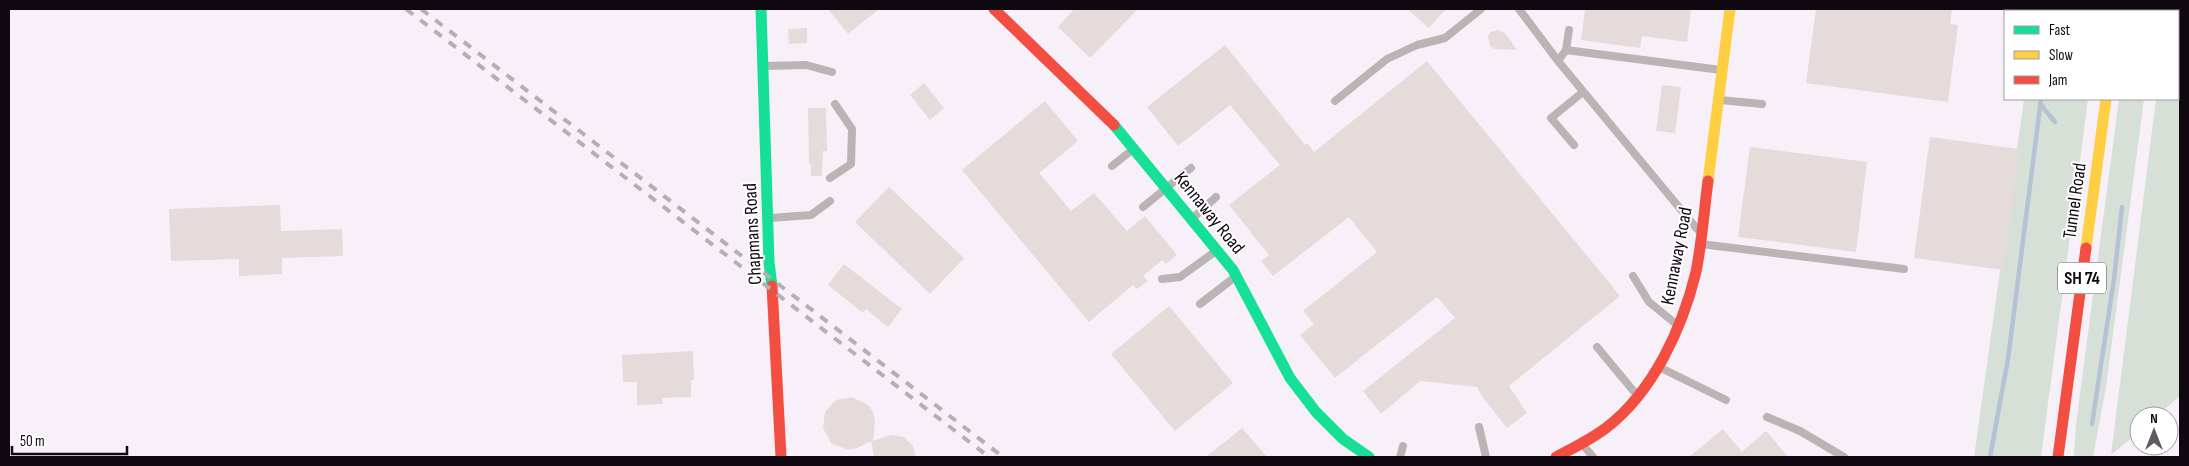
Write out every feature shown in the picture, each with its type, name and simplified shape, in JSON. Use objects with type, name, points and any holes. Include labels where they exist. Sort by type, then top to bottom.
[{"type":"main road","name":"Chapmans Road","points":[[761,9],[781,457]]},
{"type":"main road","name":"Kennaway Road","points":[[994,9],[1104,113],[1237,276],[1290,378],[1322,419],[1343,439],[1369,457]]},
{"type":"main road","name":"Kennaway Road","points":[[1556,457],[1582,443],[1612,423],[1637,395],[1658,367],[1679,327],[1688,302],[1700,239],[1730,9]]},
{"type":"main road","name":"Tunnel Road","points":[[2058,457],[2106,100]]},
{"type":"lane","points":[[1335,101],[1387,59],[1417,45],[1445,38],[1481,9]]},
{"type":"lane","points":[[1519,9],[1700,239],[1904,269]]},
{"type":"lane","points":[[1558,60],[1566,50],[1569,30]]},
{"type":"lane","points":[[1566,50],[1722,70]]},
{"type":"lane","points":[[763,66],[806,65],[832,72]]},
{"type":"lane","points":[[1574,145],[1551,118],[1583,92]]},
{"type":"lane","points":[[1718,100],[1762,104]]},
{"type":"lane","points":[[830,178],[850,164],[852,129],[835,104]]},
{"type":"lane","points":[[1112,166],[1134,149]]},
{"type":"lane","points":[[1142,207],[1191,168]]},
{"type":"lane","points":[[1192,219],[1216,197]]},
{"type":"lane","points":[[769,218],[811,215],[830,201]]},
{"type":"lane","points":[[1162,279],[1180,277],[1217,250]]},
{"type":"lane","points":[[1200,304],[1237,276]]},
{"type":"lane","points":[[1633,276],[1649,302],[1679,327]]},
{"type":"lane","points":[[1597,347],[1637,395]]},
{"type":"lane","points":[[1658,367],[1726,400]]},
{"type":"lane","points":[[1767,417],[1800,431],[1844,457]]},
{"type":"lane","points":[[1479,427],[1486,457]]},
{"type":"lane","points":[[1582,443],[1593,457]]},
{"type":"lane","points":[[1400,457],[1403,446]]},
{"type":"shaded area","points":[[2167,9],[2180,9],[2180,396],[2168,406],[2129,406],[2129,440],[2111,455],[2156,100],[2179,100],[2179,10]]},
{"type":"shaded area","points":[[2024,100],[2088,100],[2041,457],[1974,457]]},
{"type":"shaded area","points":[[2119,100],[2144,100],[2106,387],[2093,457],[2074,457],[2076,424]]},
{"type":"building","points":[[828,9],[879,9],[848,34]]},
{"type":"building","points":[[1074,9],[1138,9],[1090,58],[1058,27]]},
{"type":"building","points":[[1407,9],[1446,9],[1429,28]]},
{"type":"building","points":[[1585,9],[1691,9],[1687,42],[1642,36],[1640,48],[1581,40]]},
{"type":"building","points":[[1816,9],[1952,9],[1950,24],[1958,25],[1948,102],[1806,83]]},
{"type":"building","points":[[807,28],[807,43],[789,44],[788,29]]},
{"type":"building","points":[[1498,30],[1505,33],[1517,50],[1494,49],[1490,46],[1488,36],[1491,32]]},
{"type":"building","points":[[1225,45],[1305,145],[1307,143],[1314,152],[1427,61],[1620,296],[1509,386],[1527,413],[1507,428],[1477,387],[1420,381],[1381,414],[1363,391],[1455,318],[1437,297],[1335,378],[1300,335],[1314,324],[1303,311],[1377,252],[1349,217],[1273,276],[1261,261],[1269,255],[1229,205],[1280,165],[1230,105],[1178,146],[1147,107]]},
{"type":"building","points":[[924,83],[944,108],[930,120],[910,95]]},
{"type":"building","points":[[1662,85],[1681,87],[1675,133],[1656,131]]},
{"type":"building","points":[[1045,101],[1078,141],[1039,173],[1071,211],[1094,193],[1127,231],[1145,216],[1177,255],[1166,264],[1162,260],[1143,276],[1148,281],[1137,289],[1133,285],[1089,322],[962,170]]},
{"type":"building","points":[[808,108],[826,108],[827,151],[823,151],[822,176],[811,176]]},
{"type":"building","points":[[1930,137],[2019,149],[2004,270],[1914,258]]},
{"type":"building","points":[[1750,147],[1867,162],[1856,252],[1738,237]]},
{"type":"building","points":[[889,187],[964,258],[930,294],[855,222]]},
{"type":"building","points":[[280,205],[281,231],[342,229],[343,256],[282,258],[282,274],[239,276],[239,259],[171,261],[169,209]]},
{"type":"building","points":[[844,264],[902,309],[888,327],[866,309],[863,313],[828,285]]},
{"type":"building","points":[[1169,306],[1233,383],[1175,431],[1111,354]]},
{"type":"building","points":[[693,351],[694,380],[691,380],[691,397],[662,398],[663,404],[637,405],[637,382],[623,382],[622,355]]},
{"type":"building","points":[[852,397],[868,405],[873,412],[875,421],[873,441],[891,435],[904,437],[913,446],[916,457],[874,457],[871,441],[848,450],[831,443],[823,428],[825,412],[836,400]]},
{"type":"building","points":[[1242,428],[1267,457],[1206,457]]},
{"type":"building","points":[[1723,429],[1742,452],[1766,431],[1788,457],[1689,457]]},
{"type":"waterway","points":[[1990,457],[2008,359],[2041,100]]},
{"type":"waterway","points":[[2041,105],[2055,122]]},
{"type":"waterway","points":[[2092,424],[2114,279],[2122,207]]},
{"type":"railway","points":[[406,9],[989,457]]},
{"type":"railway","points":[[421,9],[1003,457]]},
{"type":"traffic: fast","points":[[761,9],[769,262],[772,286]]},
{"type":"traffic: fast","points":[[1114,125],[1233,270],[1290,378],[1316,412],[1343,439],[1369,457]]},
{"type":"traffic: slow","points":[[1708,181],[1730,9]]},
{"type":"traffic: slow","points":[[2086,248],[2106,100]]},
{"type":"traffic: jam","points":[[994,9],[1114,125]]},
{"type":"traffic: jam","points":[[1556,457],[1600,432],[1623,413],[1638,396],[1663,358],[1683,315],[1696,272],[1708,181]]},
{"type":"traffic: jam","points":[[2058,457],[2086,248]]},
{"type":"traffic: jam","points":[[772,286],[781,457]]}]
